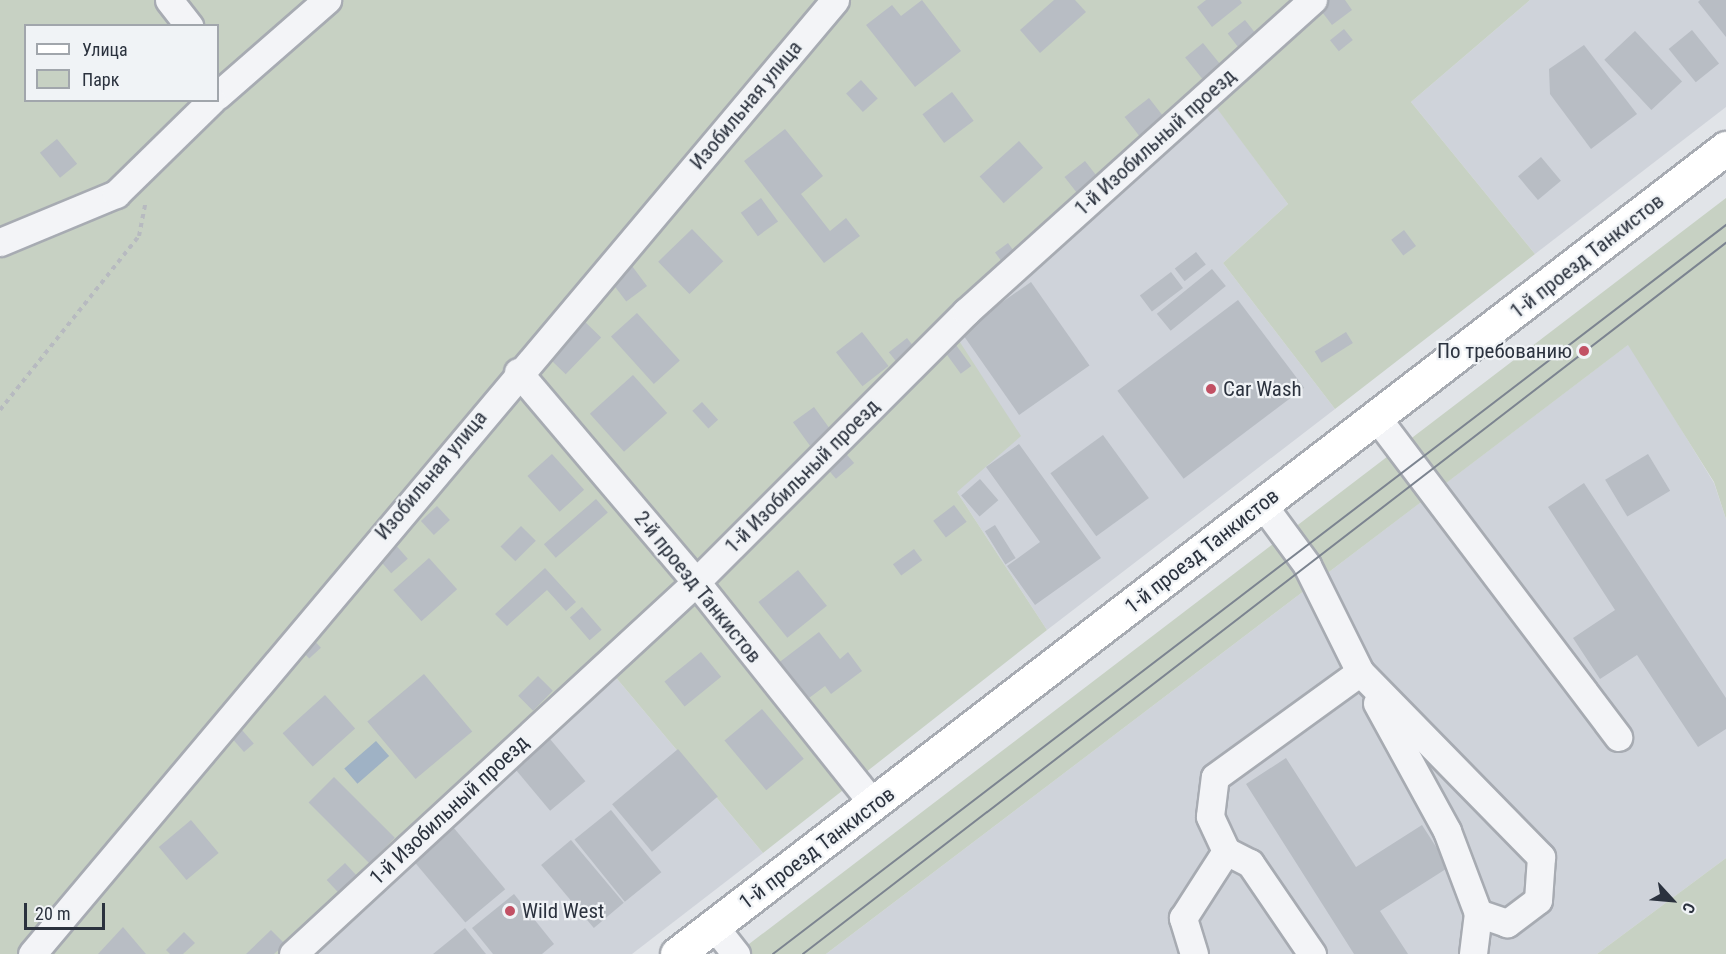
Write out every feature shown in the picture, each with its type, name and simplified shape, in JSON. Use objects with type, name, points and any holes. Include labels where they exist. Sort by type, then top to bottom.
[{"type":"main road","name":"1-й проезд Танкистов","points":[[677,954],[874,805],[1726,148]]},
{"type":"street","points":[[170,0],[188,24]]},
{"type":"street","points":[[222,79],[327,0]]},
{"type":"street","name":"Изобильная улица","points":[[32,954],[518,372],[835,0]]},
{"type":"street","name":"1-й Изобильный проезд","points":[[293,954],[696,582],[966,312],[1313,0]]},
{"type":"street","points":[[0,242],[116,194],[210,102]]},
{"type":"street","name":"2-й проезд Танкистов","points":[[518,372],[696,582],[874,805]]},
{"type":"street","points":[[1377,418],[1618,737]]},
{"type":"street","points":[[1262,504],[1307,565],[1360,672],[1447,831],[1478,914],[1473,954]]},
{"type":"street","points":[[1312,954],[1250,863],[1226,851],[1210,816],[1215,777],[1360,672]]},
{"type":"street","points":[[1360,672],[1541,857],[1538,900],[1507,923],[1478,914]]},
{"type":"street","points":[[1194,954],[1183,918],[1226,851]]},
{"type":"street","points":[[714,926],[736,954]]},
{"type":"path","points":[[0,411],[139,236],[154,158]]},
{"type":"shaded area","points":[[1530,0],[1726,0],[1726,107],[1535,254],[1411,102]]},
{"type":"shaded area","points":[[1213,102],[1288,204],[1223,263],[1335,409],[1047,630],[957,492],[954,333]]},
{"type":"shaded area","points":[[1629,344],[1714,483],[1726,519],[1726,858],[1597,954],[826,954]]},
{"type":"shaded area","points":[[613,674],[763,853],[632,954],[304,954]]},
{"type":"green space","points":[[0,0],[1530,0],[1411,102],[1535,254],[1335,409],[1223,263],[1288,204],[1213,103],[954,333],[1021,436],[957,492],[1047,630],[763,853],[613,674],[304,954],[0,954]]},
{"type":"green space","points":[[1726,198],[1726,519],[1714,482],[1628,345],[826,954],[736,954]]},
{"type":"green space","points":[[1726,858],[1726,954],[1597,954]]},
{"type":"water","points":[[376,741],[389,756],[357,784],[344,769]]},
{"type":"building","points":[[922,0],[961,51],[915,87],[866,25],[892,5],[901,16]]},
{"type":"building","points":[[1054,0],[1075,0],[1086,12],[1040,53],[1020,30]]},
{"type":"building","points":[[1206,0],[1240,0],[1242,3],[1212,27],[1197,7]]},
{"type":"building","points":[[1329,0],[1345,0],[1352,10],[1332,25],[1319,8]]},
{"type":"building","points":[[1700,0],[1726,0],[1726,37],[1698,2]]},
{"type":"building","points":[[1245,20],[1259,38],[1242,52],[1228,34]]},
{"type":"building","points":[[1344,29],[1353,40],[1339,51],[1330,40]]},
{"type":"building","points":[[1692,30],[1719,63],[1696,82],[1669,49]]},
{"type":"building","points":[[1635,31],[1682,81],[1651,110],[1604,60]]},
{"type":"building","points":[[1203,43],[1225,70],[1207,85],[1185,57]]},
{"type":"building","points":[[1584,45],[1637,114],[1591,149],[1550,94],[1549,69]]},
{"type":"building","points":[[861,80],[878,99],[863,112],[846,93]]},
{"type":"building","points":[[952,92],[974,121],[944,143],[922,114]]},
{"type":"building","points":[[1149,98],[1168,122],[1144,142],[1125,117]]},
{"type":"building","points":[[785,129],[823,176],[801,194],[830,231],[846,218],[860,236],[824,263],[744,161]]},
{"type":"building","points":[[57,139],[77,164],[60,178],[40,153]]},
{"type":"building","points":[[1019,141],[1043,168],[1004,203],[980,176]]},
{"type":"building","points":[[1541,157],[1561,181],[1538,200],[1518,176]]},
{"type":"building","points":[[1085,161],[1102,183],[1082,199],[1065,177]]},
{"type":"building","points":[[761,198],[778,221],[758,236],[741,213]]},
{"type":"building","points":[[692,229],[723,261],[689,294],[658,262]]},
{"type":"building","points":[[1404,230],[1416,246],[1403,256],[1391,240]]},
{"type":"building","points":[[1008,243],[1018,257],[1005,266],[995,252]]},
{"type":"building","points":[[1196,252],[1206,265],[1185,281],[1175,269]]},
{"type":"building","points":[[632,266],[647,286],[626,302],[611,282]]},
{"type":"building","points":[[1212,269],[1226,286],[1171,331],[1157,314]]},
{"type":"building","points":[[1171,272],[1183,288],[1152,311],[1140,295]]},
{"type":"building","points":[[1031,282],[1090,366],[1019,415],[961,331]]},
{"type":"building","name":"Car Wash","points":[[1238,300],[1304,388],[1184,479],[1117,391]]},
{"type":"building","points":[[637,313],[680,361],[654,384],[611,336]]},
{"type":"building","points":[[581,318],[601,337],[566,374],[546,355]]},
{"type":"building","points":[[862,332],[888,366],[862,386],[836,352]]},
{"type":"building","points":[[1346,332],[1353,343],[1322,363],[1315,352]]},
{"type":"building","points":[[907,338],[918,352],[900,366],[889,352]]},
{"type":"building","points":[[956,345],[971,366],[961,374],[945,353]]},
{"type":"building","points":[[633,375],[667,413],[624,452],[590,414]]},
{"type":"building","points":[[702,402],[718,420],[708,429],[692,411]]},
{"type":"building","points":[[814,407],[831,430],[810,446],[793,422]]},
{"type":"building","points":[[1103,435],[1149,498],[1096,536],[1050,473]]},
{"type":"building","points":[[1019,444],[1101,558],[1035,605],[1007,566],[1040,542],[986,467]]},
{"type":"building","points":[[841,448],[854,463],[836,479],[823,464]]},
{"type":"building","points":[[552,454],[584,490],[560,512],[527,476]]},
{"type":"building","points":[[1648,454],[1670,491],[1627,517],[1605,480]]},
{"type":"building","points":[[980,479],[998,500],[980,517],[961,495]]},
{"type":"building","points":[[1584,483],[1726,698],[1726,729],[1698,747],[1637,655],[1600,679],[1573,638],[1615,610],[1548,507]]},
{"type":"building","points":[[596,499],[608,513],[556,558],[544,544]]},
{"type":"building","points":[[954,505],[967,522],[946,537],[933,521]]},
{"type":"building","points":[[437,506],[450,520],[434,535],[421,521]]},
{"type":"building","points":[[995,525],[1016,558],[1005,564],[985,531]]},
{"type":"building","points":[[521,526],[536,541],[515,561],[500,547]]},
{"type":"building","points":[[394,543],[408,559],[391,573],[377,557]]},
{"type":"building","points":[[914,549],[922,560],[901,576],[893,564]]},
{"type":"building","points":[[429,558],[457,589],[421,621],[393,590]]},
{"type":"building","points":[[545,568],[576,602],[566,611],[547,590],[507,626],[495,614]]},
{"type":"building","points":[[798,570],[827,606],[787,638],[758,602]]},
{"type":"building","points":[[582,607],[602,630],[590,640],[570,617]]},
{"type":"building","points":[[819,632],[840,659],[848,652],[862,671],[831,694],[825,686],[805,701],[777,664]]},
{"type":"building","points":[[310,636],[321,648],[309,659],[298,647]]},
{"type":"building","points":[[701,652],[721,677],[685,706],[664,682]]},
{"type":"building","points":[[424,674],[472,731],[416,779],[367,722]]},
{"type":"building","points":[[538,676],[553,691],[533,711],[518,696]]},
{"type":"building","points":[[325,695],[355,728],[313,767],[283,733]]},
{"type":"building","points":[[762,709],[804,759],[766,790],[724,740]]},
{"type":"building","points":[[242,730],[254,744],[244,752],[232,739]]},
{"type":"building","points":[[550,739],[585,781],[550,811],[515,769]]},
{"type":"building","points":[[678,749],[718,796],[652,852],[612,804]]},
{"type":"building","points":[[1286,758],[1356,867],[1422,825],[1449,867],[1380,911],[1408,954],[1354,954],[1246,784]]},
{"type":"building","points":[[334,777],[395,838],[369,863],[309,802]]},
{"type":"building","points":[[611,810],[661,872],[625,902],[574,840]]},
{"type":"building","points":[[191,820],[219,853],[186,880],[159,847]]},
{"type":"building","points":[[448,821],[505,889],[465,923],[408,854]]},
{"type":"building","points":[[571,840],[624,903],[594,928],[541,865]]},
{"type":"building","points":[[345,863],[358,877],[340,894],[327,880]]},
{"type":"building","name":"Wild West","points":[[514,894],[554,944],[542,954],[493,954],[472,928]]},
{"type":"building","points":[[123,927],[146,954],[98,954]]},
{"type":"building","points":[[465,928],[486,954],[433,954]]},
{"type":"building","points":[[271,930],[285,944],[274,954],[246,954]]},
{"type":"building","points":[[184,932],[195,943],[183,954],[170,954],[166,950]]},
{"type":"tram line","points":[[773,954],[1726,225]]},
{"type":"tram line","points":[[803,954],[1726,243]]},
{"type":"place","name":"По требованию","points":[[1584,351]]},
{"type":"place","name":"Car Wash","points":[[1211,389]]},
{"type":"place","name":"Wild West","points":[[510,911]]}]
